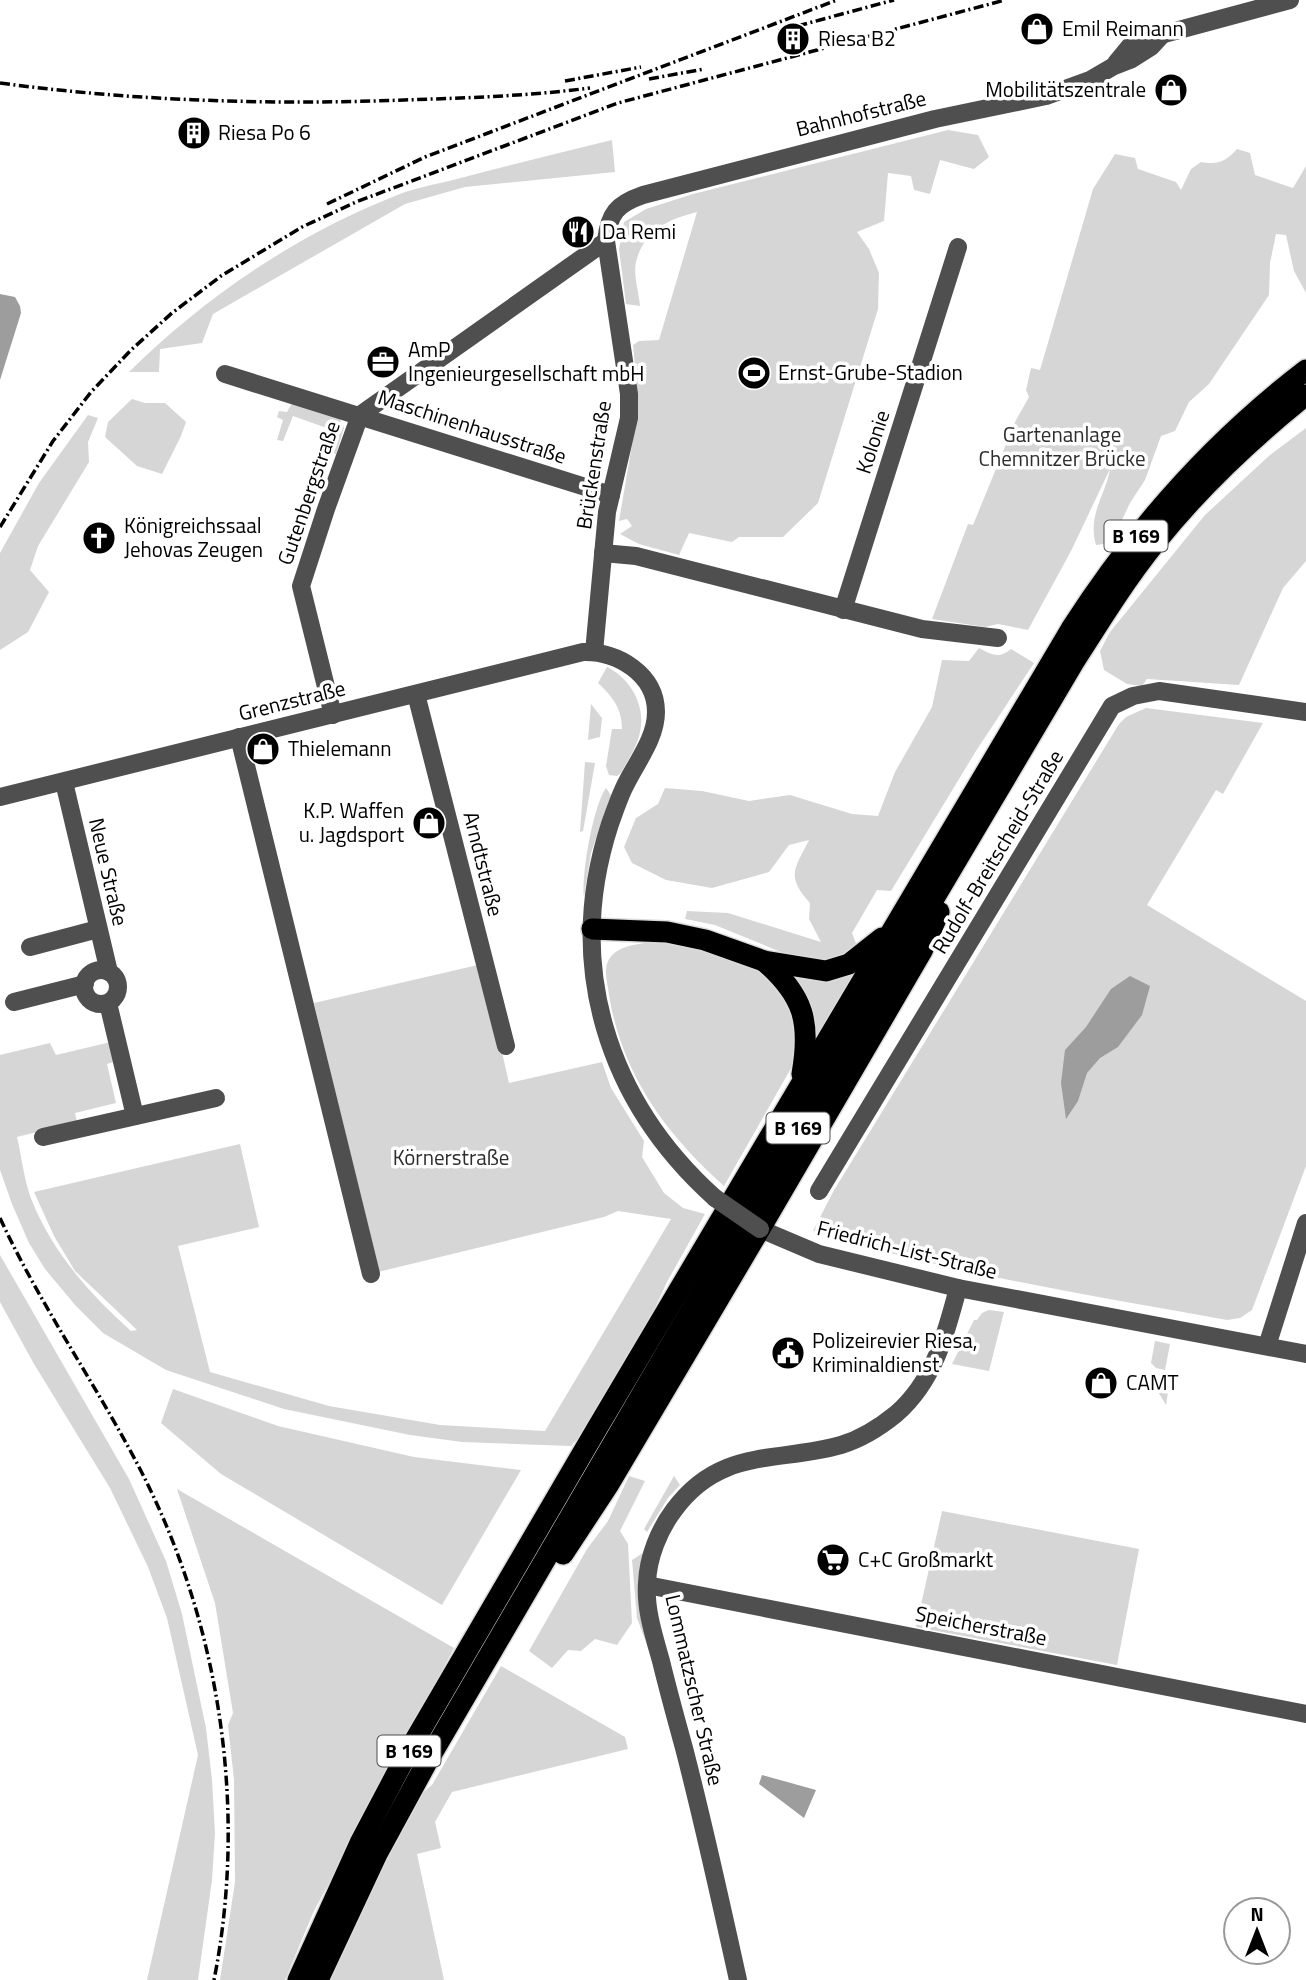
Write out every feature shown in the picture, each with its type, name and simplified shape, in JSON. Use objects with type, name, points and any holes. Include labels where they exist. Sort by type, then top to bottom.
[{"type":"highway","name":"B 169","points":[[298,1980],[360,1843],[408,1752],[1006,735],[1096,589],[1193,470],[1245,420],[1306,370]]},
{"type":"highway","name":"B 169","points":[[318,1980],[377,1854],[534,1577],[1074,662],[1155,542],[1206,485],[1253,439],[1306,395]]},
{"type":"highway","points":[[534,1577],[564,1553],[609,1484],[760,1229],[922,951],[941,908],[938,890]]},
{"type":"highway","points":[[592,929],[667,932],[705,940],[764,961],[826,971],[849,964],[894,927]]},
{"type":"highway","points":[[764,961],[779,974],[797,997],[805,1016],[806,1053],[800,1084]]},
{"type":"street","name":"Bahnhofstraße","points":[[619,206],[643,195],[934,118],[1046,96],[1090,80],[1114,66],[1130,46],[1138,41],[1290,0]]},
{"type":"street","name":"Brückenstraße","points":[[594,652],[611,495],[629,418],[629,394],[606,241],[608,223],[619,206]]},
{"type":"street","name":"Gutenbergstraße","points":[[333,715],[301,586],[360,415],[606,241]]},
{"type":"street","name":"Kolonie","points":[[843,610],[958,247]]},
{"type":"street","name":"Maschinenhausstraße","points":[[225,374],[611,495]]},
{"type":"street","points":[[603,553],[636,555],[939,633],[998,638]]},
{"type":"street","name":"Grenzstraße","points":[[0,797],[570,655],[594,652]]},
{"type":"street","name":"Friedrich-List-Straße","points":[[594,652],[610,654],[632,666],[648,685],[656,713],[652,734],[623,790],[603,848],[594,892],[593,972],[599,1008],[631,1095],[664,1146],[695,1180],[715,1198],[760,1229],[819,1254],[958,1288],[1306,1354]]},
{"type":"street","name":"Rudolf-Breitscheid-Straße","points":[[820,1191],[1112,706],[1133,696],[1158,691],[1306,712]]},
{"type":"street","name":"Arndtstraße","points":[[416,694],[506,1046]]},
{"type":"street","points":[[239,737],[371,1274]]},
{"type":"street","name":"Neue Straße","points":[[64,782],[108,972]]},
{"type":"street","points":[[30,947],[98,929]]},
{"type":"street","points":[[100,970],[108,972],[115,977],[117,994],[108,1003],[93,1002],[86,994],[85,984],[92,973],[100,970]]},
{"type":"street","points":[[14,1002],[85,984]]},
{"type":"street","points":[[108,1003],[135,1116]]},
{"type":"street","points":[[43,1137],[216,1098]]},
{"type":"street","points":[[1267,1346],[1306,1223]]},
{"type":"street","name":"Lommatzscher Straße","points":[[738,1980],[690,1771],[654,1637],[647,1585],[656,1541],[668,1517],[694,1488],[726,1468],[752,1459],[819,1450],[855,1441],[896,1414],[926,1378],[938,1355],[945,1339],[958,1288]]},
{"type":"street","name":"Speicherstraße","points":[[647,1585],[1306,1714]]},
{"type":"green space","name":"Ernst-Grube-Stadion","points":[[948,130],[978,135],[989,157],[974,169],[940,160],[930,194],[914,190],[911,176],[888,173],[884,221],[857,232],[869,249],[879,273],[878,309],[818,503],[783,537],[739,537],[732,542],[689,533],[679,555],[639,544],[620,534],[632,526],[627,519],[619,521],[634,433],[637,389],[633,345],[639,341],[659,340],[697,212],[668,222],[645,242],[635,267],[640,306],[626,304],[619,249],[624,222],[646,209],[693,194]]},
{"type":"green space","points":[[612,140],[615,172],[465,187],[405,204],[213,314],[202,343],[160,349],[159,372],[129,372],[190,318],[256,269],[290,247],[363,210],[414,189]]},
{"type":"green space","name":"Gartenanlage Chemnitzer Brücke","points":[[1237,149],[1250,153],[1255,175],[1293,188],[1306,166],[1306,293],[1294,271],[1286,235],[1276,234],[1270,263],[1269,295],[1209,384],[1189,402],[1175,431],[1161,436],[1145,480],[1130,503],[1111,543],[1096,545],[1095,514],[1110,469],[1071,551],[1028,630],[998,624],[985,627],[932,619],[968,524],[973,525],[1016,420],[1029,397],[1026,390],[1031,368],[1040,370],[1093,189],[1115,154],[1135,158],[1138,169],[1176,182],[1181,190],[1191,169],[1201,162],[1221,162]]},
{"type":"green space","points":[[132,399],[145,403],[165,403],[186,422],[162,474],[137,466],[105,437],[108,422]]},
{"type":"green space","points":[[292,403],[340,419],[344,428],[336,454],[331,452],[338,432],[293,416],[283,441],[277,440],[283,420],[277,417],[279,411],[287,412]]},
{"type":"green space","points":[[88,415],[98,418],[88,442],[89,462],[38,546],[30,570],[49,592],[28,632],[0,650],[0,553],[39,483]]},
{"type":"green space","points":[[1306,428],[1306,561],[1283,588],[1239,685],[1147,679],[1142,686],[1127,684],[1104,670],[1100,651],[1110,632],[1205,515],[1270,455]]},
{"type":"green space","points":[[979,648],[995,655],[1011,649],[1034,663],[976,751],[891,891],[877,890],[852,933],[857,946],[831,962],[793,957],[715,925],[685,919],[687,911],[728,913],[821,942],[809,919],[810,903],[795,878],[797,865],[809,840],[789,845],[769,872],[712,888],[666,880],[632,863],[624,847],[636,818],[658,804],[665,788],[702,791],[749,801],[790,795],[852,814],[878,816],[895,772],[932,707],[942,660],[969,661]]},
{"type":"green space","points":[[607,667],[630,686],[641,713],[637,743],[617,776],[609,775],[606,766],[612,729],[622,729],[620,715],[612,698],[598,683]]},
{"type":"green space","points":[[591,704],[602,718],[600,737],[588,740]]},
{"type":"green space","points":[[1146,708],[1263,723],[1223,794],[1216,790],[1147,905],[1306,1001],[1306,1166],[1252,1310],[1240,1318],[1227,1320],[967,1271],[813,1231],[833,1192],[1119,724],[1126,717]]},
{"type":"green space","points":[[585,762],[595,763],[583,831],[580,832]]},
{"type":"green space","points":[[606,788],[611,795],[591,853],[584,897],[589,841]]},
{"type":"green space","points":[[665,941],[681,943],[757,969],[793,1001],[798,1056],[724,1186],[683,1145],[650,1101],[624,1051],[615,1024],[606,976],[606,966],[610,958],[620,949]]},
{"type":"green space","points":[[866,959],[815,1046],[785,972]]},
{"type":"green space","name":"Körnerstraße","points":[[482,964],[509,1083],[602,1062],[611,1088],[644,1141],[642,1157],[664,1193],[683,1208],[705,1214],[653,1312],[580,1436],[571,1446],[462,1442],[410,1435],[284,1409],[166,1370],[103,1333],[45,1269],[29,1243],[0,1170],[0,1055],[50,1043],[56,1055],[111,1042],[116,1061],[107,1064],[116,1103],[75,1113],[77,1122],[17,1137],[29,1193],[51,1238],[74,1272],[131,1331],[137,1330],[75,1271],[54,1236],[34,1192],[240,1144],[259,1227],[178,1246],[210,1372],[329,1406],[440,1425],[545,1431],[671,1219],[618,1211],[604,1217],[378,1272],[314,1003]]},
{"type":"green space","points":[[0,1255],[129,1479],[166,1561],[182,1614],[206,1728],[215,1833],[212,1880],[198,1980],[147,1980],[198,1755],[167,1618],[148,1567],[110,1488],[34,1364],[0,1302]]},
{"type":"green space","points":[[989,1310],[1004,1312],[989,1371],[952,1364],[974,1320]]},
{"type":"green space","points":[[1155,1341],[1170,1344],[1165,1370],[1156,1368],[1151,1363]]},
{"type":"green space","points":[[1152,1374],[1170,1378],[1166,1405],[1151,1380]]},
{"type":"green space","points":[[173,1389],[278,1426],[414,1457],[521,1470],[442,1605],[221,1474],[161,1423]]},
{"type":"green space","points":[[629,1476],[645,1481],[620,1531],[628,1544],[632,1623],[617,1645],[595,1639],[581,1651],[568,1650],[552,1668],[529,1651],[587,1549],[608,1521]]},
{"type":"green space","points":[[674,1476],[680,1485],[668,1498],[647,1532],[644,1529]]},
{"type":"green space","points":[[177,1489],[454,1648],[313,1913],[285,1980],[220,1980],[235,1882],[234,1780],[228,1725],[233,1713],[215,1603]]},
{"type":"green space","points":[[942,1511],[1139,1549],[1117,1665],[916,1627]]},
{"type":"green space","points":[[646,1551],[650,1653],[637,1618],[632,1560]]},
{"type":"green space","points":[[501,1666],[625,1737],[628,1749],[452,1792],[435,1822],[441,1848],[417,1854],[444,1980],[330,1980],[369,1894],[419,1796],[432,1785]]},
{"type":"shaded area","points":[[0,294],[15,297],[21,313],[0,380]]},
{"type":"shaded area","points":[[1130,976],[1150,986],[1142,1015],[1118,1047],[1100,1058],[1087,1073],[1078,1101],[1066,1119],[1061,1083],[1065,1050],[1086,1027],[1111,989]]},
{"type":"shaded area","points":[[762,1775],[816,1790],[804,1818],[759,1784]]},
{"type":"railway","points":[[327,204],[425,157],[837,0]]},
{"type":"railway","points":[[779,31],[894,0]]},
{"type":"railway","points":[[0,527],[53,441],[91,392],[131,350],[172,313],[221,276],[302,227],[356,202],[618,103],[1005,0]]},
{"type":"railway","points":[[565,81],[641,67]]},
{"type":"railway","points":[[649,79],[704,69]]},
{"type":"railway","points":[[0,83],[151,98],[252,102],[450,98],[590,88]]},
{"type":"railway","points":[[0,1218],[33,1282],[140,1469],[168,1528],[190,1590],[208,1654],[220,1719],[227,1784],[228,1850],[224,1915],[214,1980]]},
{"type":"place","name":"Emil Reimann","points":[[1037,29]]},
{"type":"place","name":"Riesa B2","points":[[793,39]]},
{"type":"place","name":"Mobilitätszentrale","points":[[1171,90]]},
{"type":"place","name":"Riesa Po 6","points":[[194,133]]},
{"type":"place","name":"Da Remi","points":[[578,232]]},
{"type":"place","name":"AmP Ingenieurgesellschaft mbH","points":[[383,362]]},
{"type":"place","name":"Ernst-Grube-Stadion","points":[[754,373]]},
{"type":"place","name":"Königreichssaal Jehovas Zeugen","points":[[99,538]]},
{"type":"place","name":"Thielemann","points":[[263,749]]},
{"type":"place","name":"K.P. Waffen u. Jagdsport","points":[[429,823]]},
{"type":"place","name":"Polizeirevier Riesa, Kriminaldienst","points":[[788,1353]]},
{"type":"place","name":"CAMT","points":[[1101,1383]]},
{"type":"place","name":"C+C Großmarkt","points":[[833,1560]]}]
